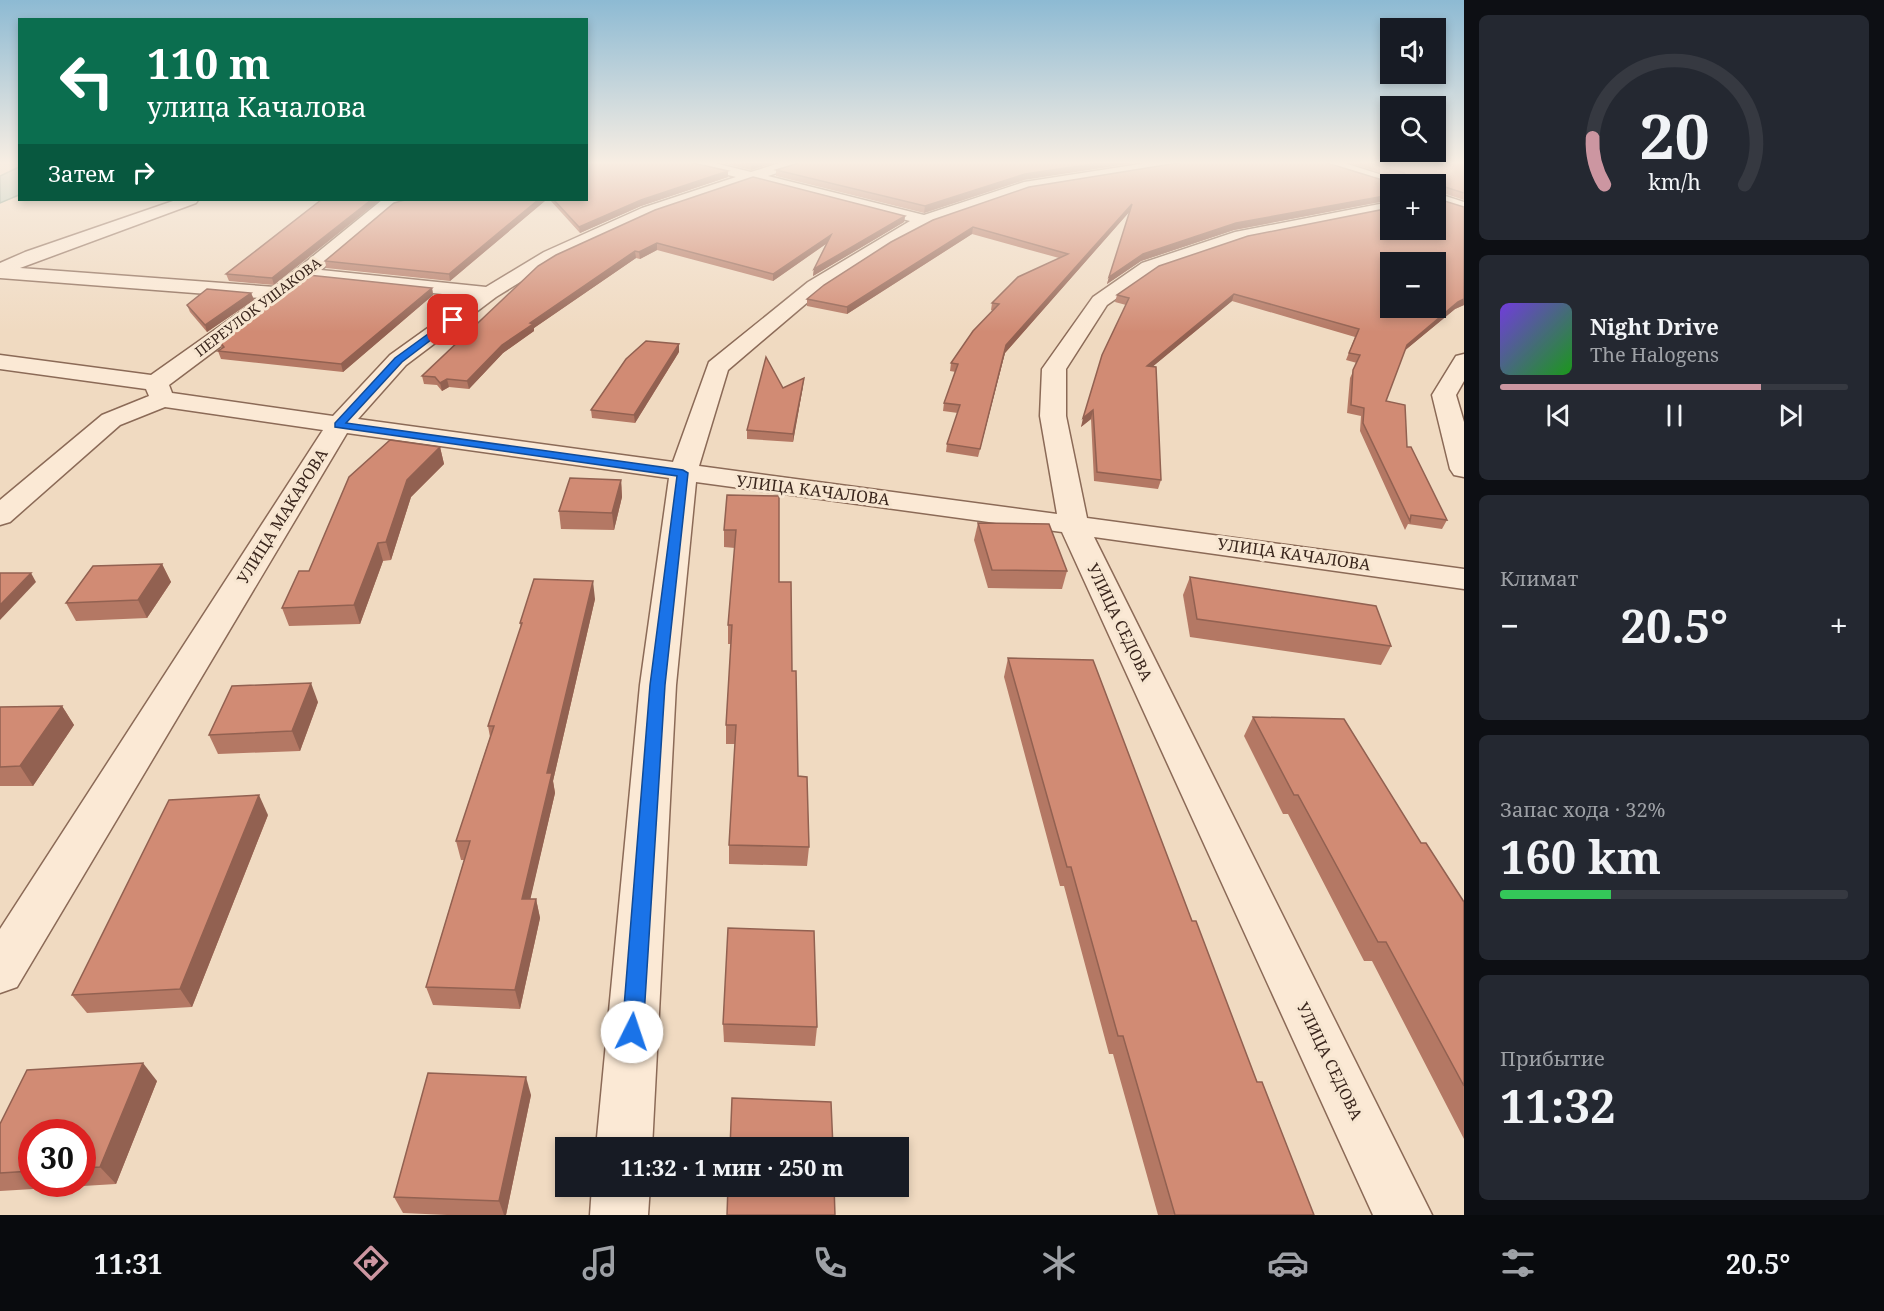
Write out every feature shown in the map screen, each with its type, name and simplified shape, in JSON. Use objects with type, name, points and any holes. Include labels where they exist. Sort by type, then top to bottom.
[{"type":"street","points":[[0,271],[31,256],[137,219]]},
{"type":"street","name":"ПЕРЕУЛОК УШАКОВА","points":[[0,516],[111,420],[159,391],[305,274],[370,219]]},
{"type":"street","name":"УЛИЦА МАКАРОВА","points":[[0,971],[339,425],[398,360],[489,293],[550,256],[631,219]]},
{"type":"street","points":[[920,219],[925,220]]},
{"type":"street","points":[[625,1137],[658,685],[683,473],[717,367],[815,286],[883,243],[929,219]]},
{"type":"street","name":"УЛИЦА СЕДОВА","points":[[1330,219],[1241,236],[1149,267],[1100,301],[1054,369],[1053,416],[1073,523],[1403,1215]]},
{"type":"street","points":[[0,271],[279,293]]},
{"type":"street","points":[[305,274],[489,293]]},
{"type":"street","points":[[1464,361],[1444,395],[1464,469]]},
{"type":"street","name":"УЛИЦА КАЧАЛОВА","points":[[0,362],[339,425],[683,473],[1073,523],[1464,579]]},
{"type":"street","points":[[619,1215],[620,1197]]},
{"type":"building","points":[[297,219],[347,219],[272,278],[226,274]]},
{"type":"building","points":[[375,219],[516,219],[449,274],[325,261]]},
{"type":"building","points":[[571,219],[598,219],[579,227]]},
{"type":"building","points":[[636,219],[900,219],[814,269],[831,235],[773,274],[657,243],[639,252],[635,251],[530,323],[533,324],[502,345],[467,381],[447,379],[440,383],[435,377],[422,376],[538,266],[556,255]]},
{"type":"building","points":[[937,219],[1119,219],[1006,345],[980,449],[947,444],[960,405],[944,403],[958,364],[951,363],[973,331],[999,304],[992,303],[1018,277],[1068,254],[973,227],[847,307],[807,299],[824,285],[891,242]]},
{"type":"building","points":[[1127,219],[1260,219],[1236,223],[1143,254],[1109,277]]},
{"type":"building","points":[[1336,219],[1380,219],[1380,240],[1446,240],[1446,219],[1464,219],[1464,299],[1446,312],[1446,252],[1380,252],[1380,318],[1439,318],[1407,345],[1386,401],[1405,405],[1407,447],[1411,447],[1447,520],[1411,515],[1410,521],[1363,423],[1364,408],[1351,405],[1353,370],[1360,355],[1349,353],[1359,329],[1234,294],[1147,366],[1156,367],[1161,480],[1097,472],[1093,410],[1083,418],[1102,355],[1129,298],[1117,295],[1159,266],[1248,236]]},
{"type":"building","points":[[308,275],[432,288],[341,364],[218,351],[224,347],[219,341]]},
{"type":"building","points":[[207,289],[251,293],[205,325],[187,305]]},
{"type":"building","points":[[646,341],[679,344],[634,415],[591,410],[626,359]]},
{"type":"building","points":[[766,357],[783,388],[804,378],[793,434],[747,430]]},
{"type":"building","points":[[390,440],[440,447],[407,480],[386,542],[378,543],[354,605],[282,608],[299,571],[309,571],[349,477]]},
{"type":"building","points":[[570,478],[621,480],[612,513],[559,511]]},
{"type":"building","points":[[727,495],[779,496],[779,582],[791,582],[792,671],[796,671],[798,776],[807,777],[809,847],[729,845],[736,725],[726,725],[732,625],[728,625],[736,530],[724,530]]},
{"type":"building","points":[[978,523],[1049,524],[1067,571],[992,570]]},
{"type":"building","points":[[162,564],[138,600],[66,603],[93,566]]},
{"type":"building","points":[[0,573],[31,573],[0,605]]},
{"type":"building","points":[[1190,577],[1376,606],[1391,646],[1197,619]]},
{"type":"building","points":[[534,579],[593,581],[547,773],[552,773],[522,899],[536,899],[515,990],[426,987],[470,841],[456,841],[494,726],[488,726]]},
{"type":"building","points":[[1008,658],[1093,660],[1192,921],[1196,921],[1257,1082],[1262,1082],[1314,1215],[1175,1215],[1123,1036],[1118,1036],[1071,867],[1067,867]]},
{"type":"building","points":[[311,683],[292,731],[209,735],[232,686]]},
{"type":"building","points":[[62,706],[20,766],[0,767],[0,707]]},
{"type":"building","points":[[1253,717],[1344,719],[1421,843],[1426,843],[1464,902],[1464,1086],[1386,942],[1378,942],[1298,795],[1294,795]]},
{"type":"building","points":[[259,795],[180,989],[72,995],[169,800]]},
{"type":"building","points":[[728,928],[814,931],[817,1027],[723,1024]]},
{"type":"building","points":[[143,1063],[100,1167],[96,1167],[96,1119],[18,1119],[18,1172],[0,1173],[0,1124],[27,1070]]},
{"type":"building","points":[[428,1073],[526,1077],[499,1201],[394,1197]]},
{"type":"building","points":[[732,1098],[831,1102],[833,1137],[730,1137]]},
{"type":"building","points":[[728,1197],[834,1197],[835,1215],[727,1215]]},
{"type":"route","points":[[453,320],[398,360],[339,425],[683,473],[658,685],[632,1032]]}]
